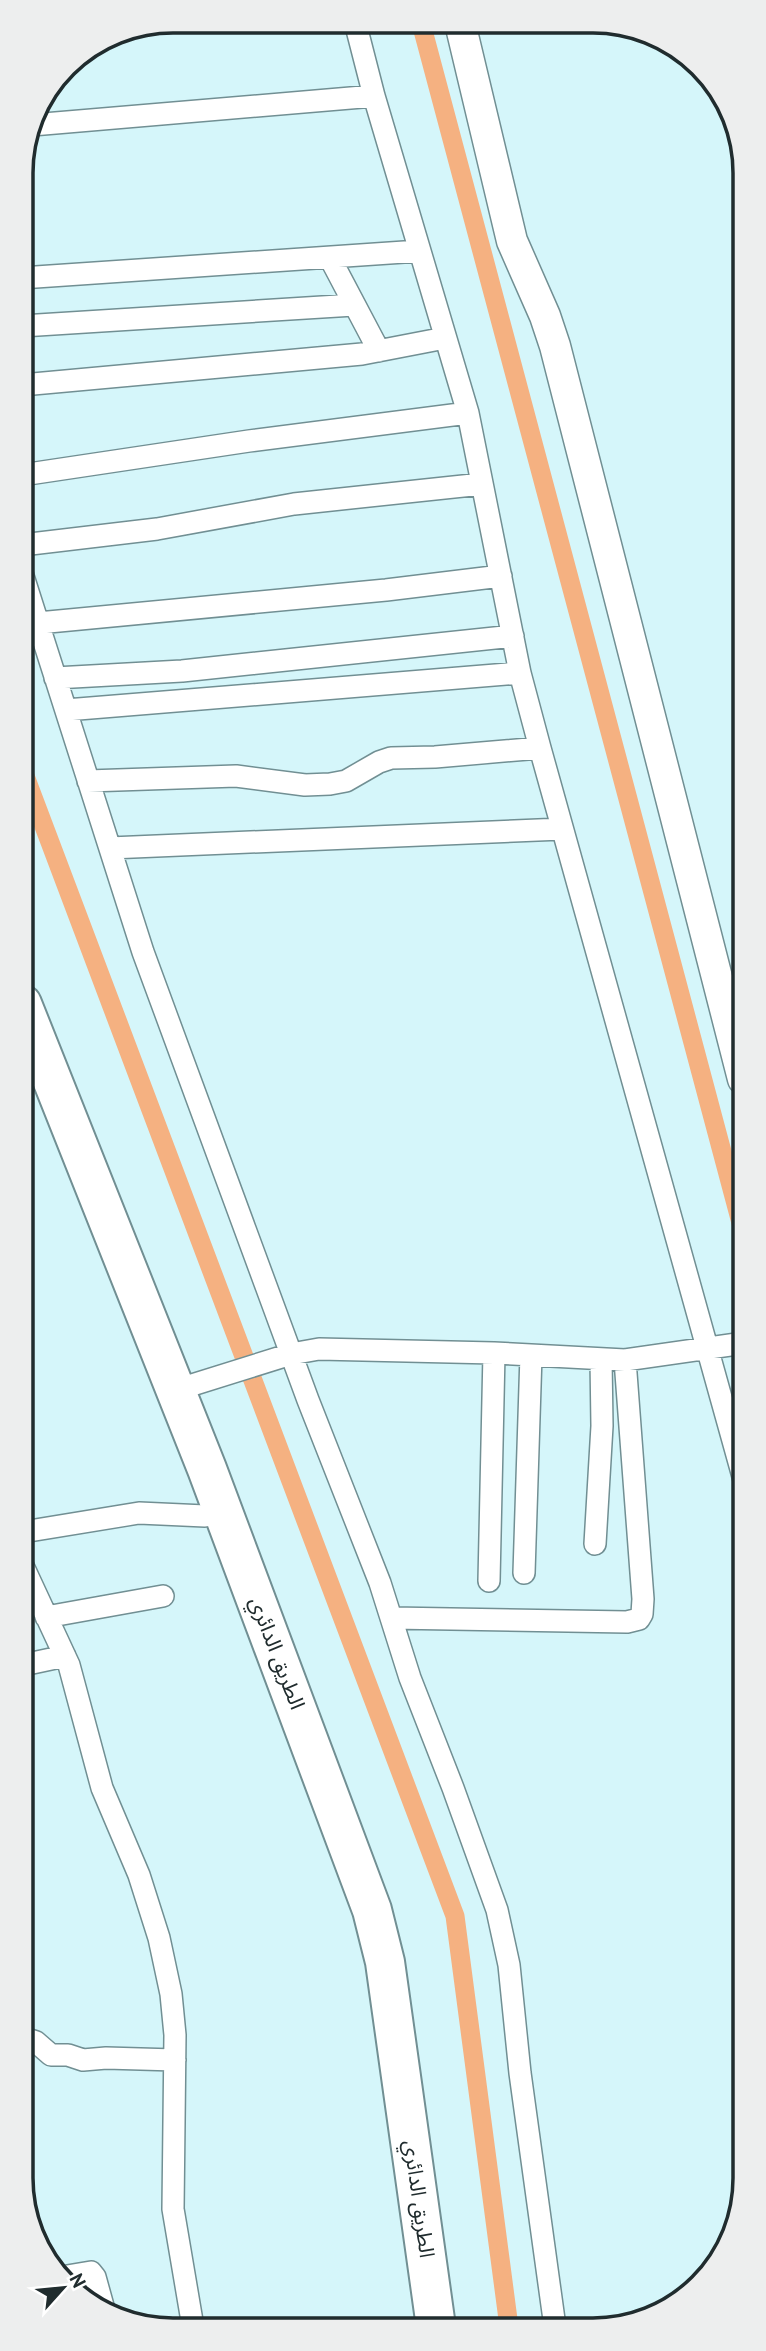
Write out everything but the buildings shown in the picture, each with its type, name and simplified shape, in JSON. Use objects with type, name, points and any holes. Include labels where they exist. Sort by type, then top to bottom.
[{"type":"highway","name":"الطريق الدائري","points":[[34,1030],[191,1385],[372,1910],[386,1962],[435,2318]]},
{"type":"highway","name":"الطريق الدائري","points":[[34,1089],[205,1516],[334,1849],[367,1967],[414,2318]]},
{"type":"street","points":[[358,33],[468,413],[520,673],[732,1440]]},
{"type":"street","points":[[462,33],[512,241],[553,338],[733,1006]]},
{"type":"street","points":[[43,124],[374,96]]},
{"type":"street","points":[[34,277],[419,251]]},
{"type":"street","points":[[330,258],[379,351]]},
{"type":"street","points":[[34,325],[354,305]]},
{"type":"street","points":[[34,384],[379,351],[445,338]]},
{"type":"street","points":[[34,473],[286,436],[468,413]]},
{"type":"street","points":[[34,544],[157,529],[295,504],[482,484]]},
{"type":"street","points":[[38,623],[386,590],[501,576]]},
{"type":"street","points":[[34,610],[143,952],[281,1357],[392,1618],[410,1678],[453,1788],[503,1931],[554,2318]]},
{"type":"street","points":[[55,678],[182,671],[513,636]]},
{"type":"street","points":[[65,710],[520,673]]},
{"type":"street","points":[[89,781],[236,776],[305,785],[330,784],[346,781],[391,758],[540,748]]},
{"type":"street","points":[[110,848],[562,830]]},
{"type":"street","points":[[191,1385],[281,1357],[319,1349],[494,1353],[625,1360],[732,1345]]},
{"type":"street","points":[[489,1581],[494,1353]]},
{"type":"street","points":[[524,1573],[531,1355]]},
{"type":"street","points":[[595,1544],[602,1426],[601,1359]]},
{"type":"street","points":[[392,1618],[627,1622],[639,1619],[643,1600],[625,1360]]},
{"type":"street","points":[[33,1530],[139,1513],[205,1516]]},
{"type":"street","points":[[33,1589],[65,1656],[102,1788],[139,1875],[159,1938],[171,1994],[175,2035],[173,2209],[191,2318]]},
{"type":"street","points":[[46,1617],[163,1596]]},
{"type":"street","points":[[33,1663],[65,1656]]},
{"type":"street","points":[[33,2041],[51,2054],[68,2055],[83,2060],[175,2060]]},
{"type":"waterway","points":[[424,33],[732,1191]]},
{"type":"waterway","points":[[34,799],[455,1916],[508,2318]]}]
